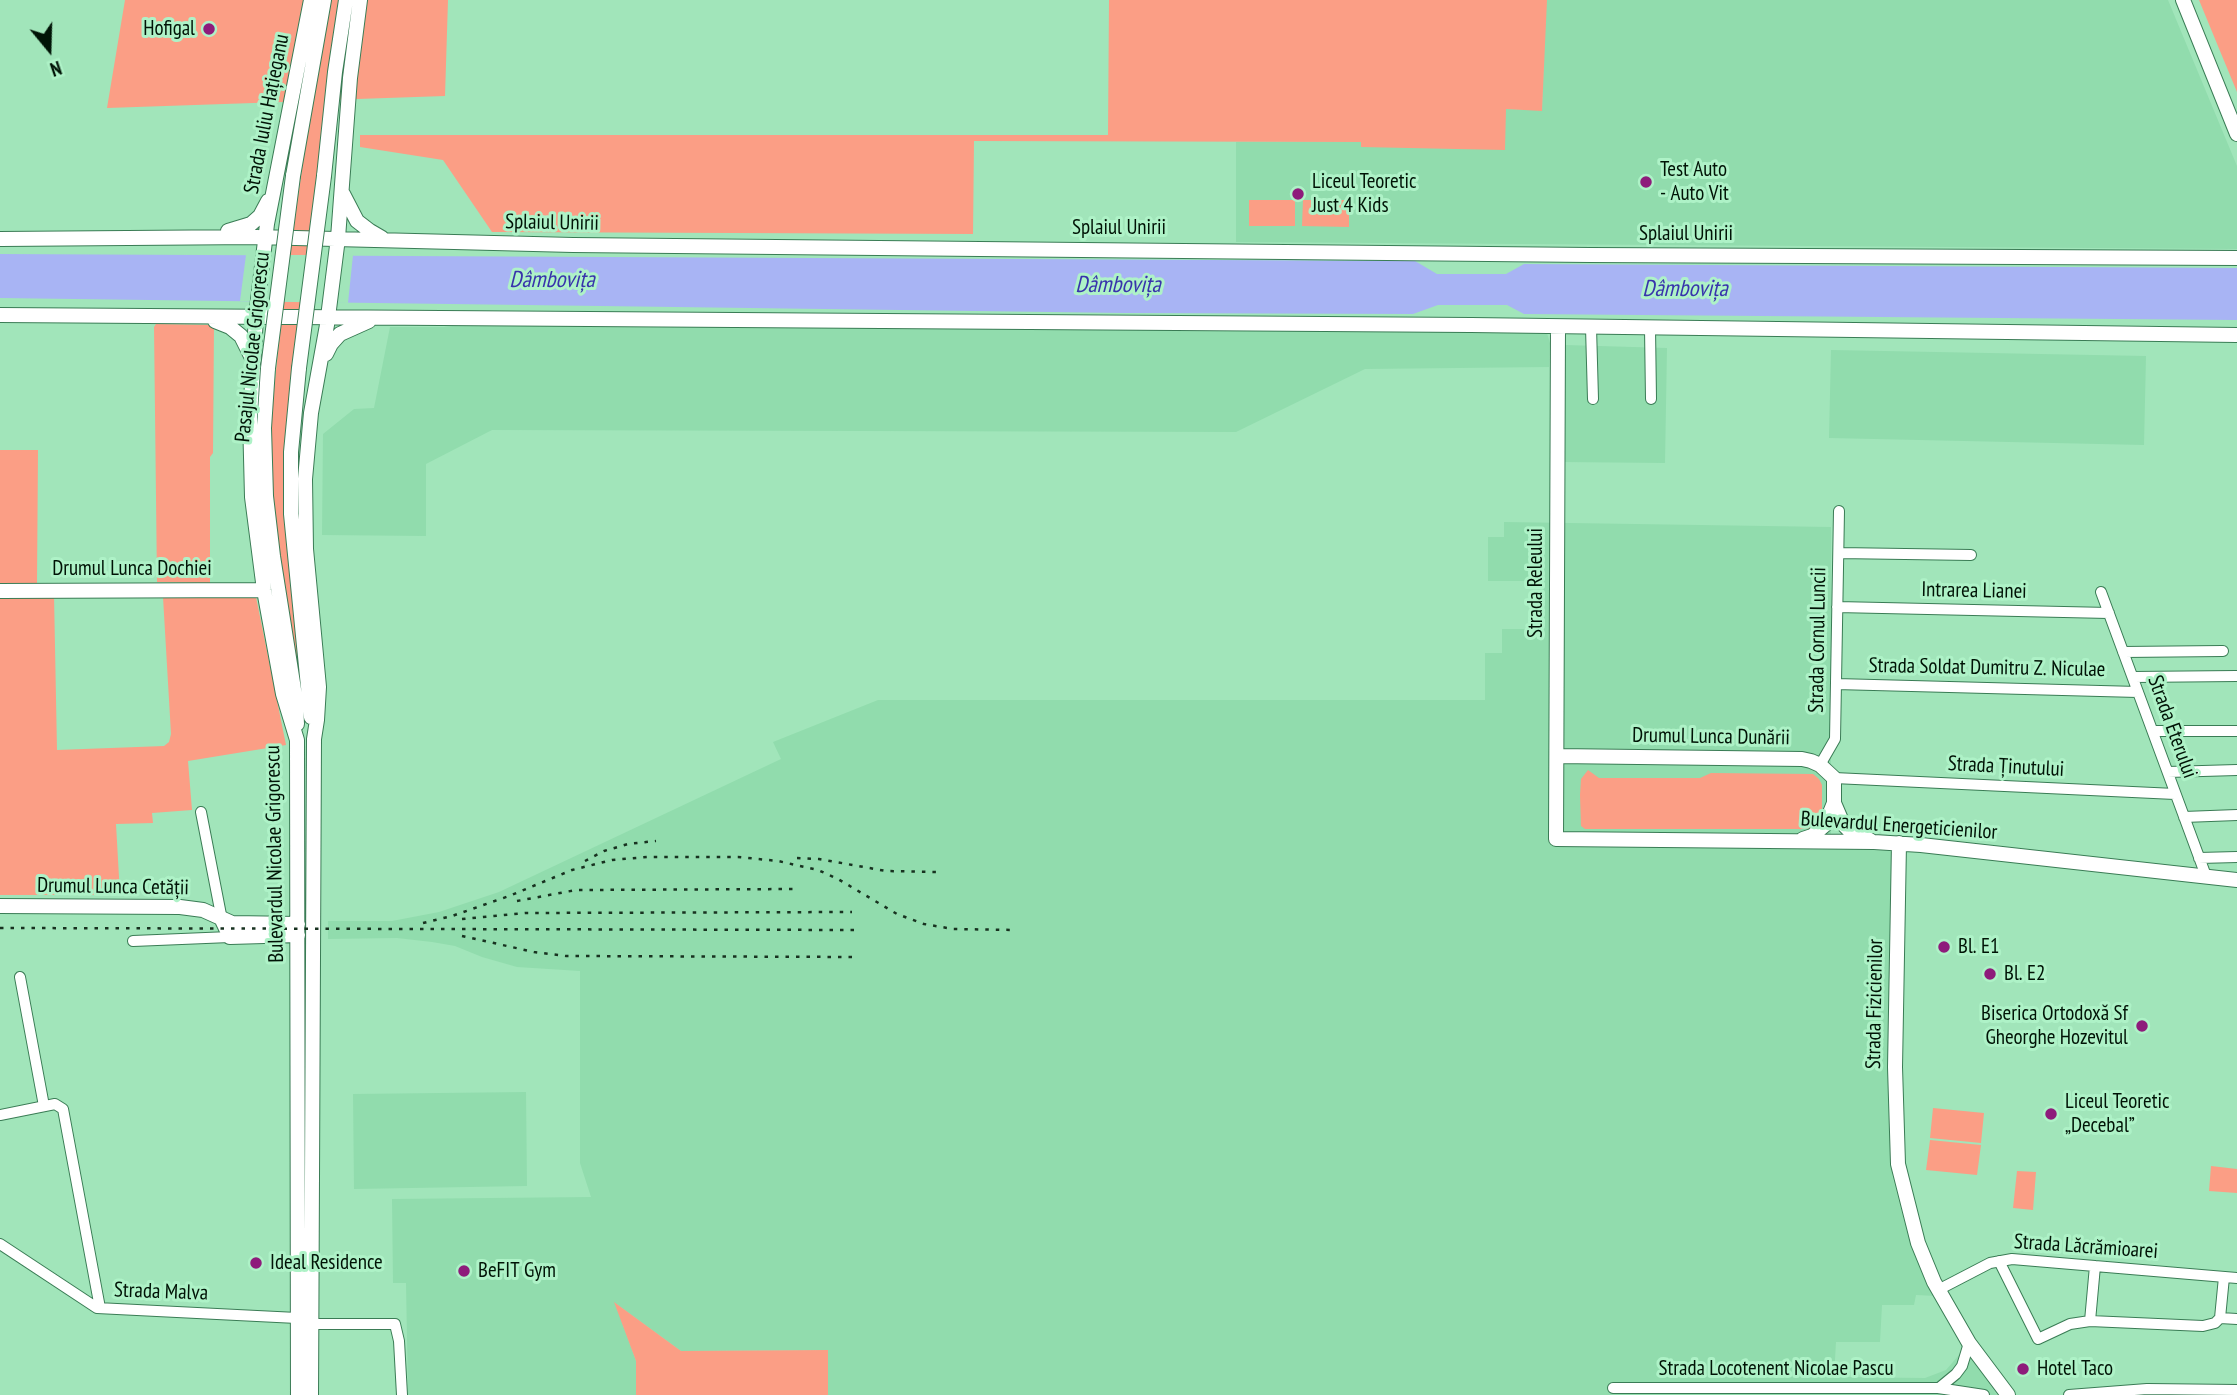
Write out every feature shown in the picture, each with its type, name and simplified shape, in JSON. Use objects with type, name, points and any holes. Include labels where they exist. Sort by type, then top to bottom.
[{"type":"main road","name":"Strada Iuliu Hațieganu","points":[[256,317],[273,190],[311,0]]},
{"type":"main road","name":"Pasajul Nicolae Grigorescu","points":[[297,740],[296,702],[274,567],[266,496],[264,428],[268,368],[293,176],[324,0]]},
{"type":"main road","points":[[314,739],[295,575],[290,514],[290,467],[299,368],[346,0]]},
{"type":"main road","points":[[338,238],[350,78],[360,0]]},
{"type":"main road","points":[[2183,0],[2237,134]]},
{"type":"main road","points":[[196,237],[241,229],[251,224],[260,216],[273,190]]},
{"type":"main road","points":[[342,190],[357,220],[386,240]]},
{"type":"main road","name":"Splaiul Unirii","points":[[0,239],[265,237],[600,245],[1590,255],[2237,258]]},
{"type":"main road","name":"Bulevardul Nicolae Grigorescu","points":[[298,1395],[304,1321],[314,739],[319,687],[306,549],[304,496],[308,443],[338,238]]},
{"type":"main road","points":[[0,316],[1591,327],[2237,335]]},
{"type":"main road","name":"Bulevardul Nicolae Grigorescu","points":[[256,317],[250,417],[254,516],[283,694],[297,740],[304,1321],[311,1395]]},
{"type":"main road","points":[[207,318],[230,327],[241,336],[253,362]]},
{"type":"main road","points":[[318,371],[335,338],[376,318]]},
{"type":"main road","name":"Strada Releului","points":[[1556,839],[1558,327]]},
{"type":"main road","name":"Drumul Lunca Dochiei","points":[[0,591],[264,590]]},
{"type":"main road","name":"Drumul Lunca Dunării","points":[[1557,756],[1802,760],[1820,765]]},
{"type":"main road","points":[[1800,840],[1820,831],[1830,817],[1834,803],[1834,778],[1820,765]]},
{"type":"main road","points":[[1834,803],[1838,815],[1849,830],[1874,842]]},
{"type":"main road","name":"Bulevardul Energeticienilor","points":[[1556,839],[1899,843],[2237,880]]},
{"type":"main road","name":"Strada Fizicienilor","points":[[1899,843],[1895,1067],[1896,1174],[1902,1206],[1938,1290],[1969,1343],[2008,1395]]},
{"type":"main road","name":"Drumul Lunca Cetății","points":[[0,906],[180,907],[203,910],[222,920],[241,924],[298,930]]},
{"type":"main road","points":[[222,920],[230,937],[298,930]]},
{"type":"street","points":[[1591,327],[1593,399]]},
{"type":"street","points":[[1650,328],[1651,400]]},
{"type":"street","name":"Strada Cornul Luncii","points":[[1820,765],[1835,739],[1839,511]]},
{"type":"street","points":[[1839,553],[1971,555]]},
{"type":"street","name":"Strada Eterului","points":[[2101,592],[2206,876]]},
{"type":"street","name":"Intrarea Lianei","points":[[1837,607],[2109,613]]},
{"type":"street","points":[[2123,652],[2223,651]]},
{"type":"street","points":[[2133,677],[2237,676]]},
{"type":"street","name":"Strada Soldat Dumitru Z. Niculae","points":[[1836,684],[2138,691]]},
{"type":"street","points":[[2152,731],[2237,731]]},
{"type":"street","points":[[2168,772],[2237,770]]},
{"type":"street","name":"Strada Ținutului","points":[[1834,778],[2175,794]]},
{"type":"street","points":[[201,812],[222,920]]},
{"type":"street","points":[[2184,817],[2237,815]]},
{"type":"street","points":[[2199,858],[2237,857]]},
{"type":"street","points":[[134,941],[230,937]]},
{"type":"street","points":[[20,977],[44,1106]]},
{"type":"street","points":[[0,1115],[59,1105],[65,1112],[100,1308]]},
{"type":"street","name":"Strada Malva","points":[[0,1244],[94,1307],[304,1321],[395,1324],[399,1342],[402,1395]]},
{"type":"street","name":"Strada Lăcrămioarei","points":[[1938,1290],[1994,1262],[2012,1259],[2237,1278]]},
{"type":"street","points":[[1994,1262],[2038,1339],[2070,1324],[2090,1321],[2203,1326],[2215,1323],[2220,1318],[2224,1276]]},
{"type":"street","points":[[2090,1321],[2095,1266]]},
{"type":"street","points":[[2220,1318],[2237,1319]]},
{"type":"street","points":[[1938,1388],[1962,1366],[1969,1343]]},
{"type":"street","name":"Strada Locotenent Nicolae Pascu","points":[[1613,1388],[1938,1388],[1984,1395]]},
{"type":"street","points":[[2069,1395],[2134,1390],[2237,1390]]},
{"type":"shaded area","points":[[125,0],[448,0],[445,96],[328,100],[290,418],[306,716],[303,716],[272,513],[271,418],[285,286],[312,101],[107,108]]},
{"type":"shaded area","points":[[1109,0],[1547,0],[1542,111],[1506,109],[1505,150],[1361,147],[1361,142],[974,141],[973,234],[492,232],[443,160],[360,147],[360,135],[1108,135]]},
{"type":"shaded area","points":[[1546,0],[2168,0],[2237,166],[2237,249],[1236,242],[1236,142],[1361,142],[1361,146],[1506,109],[1542,110]]},
{"type":"shaded area","points":[[2199,0],[2237,0],[2237,92],[2220,51]]},
{"type":"shaded area","points":[[1249,200],[1295,200],[1295,226],[1249,226]]},
{"type":"shaded area","points":[[1303,200],[1349,200],[1349,227],[1302,226]]},
{"type":"shaded area","points":[[476,323],[1547,333],[1550,343],[1549,367],[1365,369],[1236,432],[492,430],[426,464],[426,536],[322,535],[323,434],[354,409],[374,408],[390,327],[444,327]]},
{"type":"shaded area","points":[[156,324],[214,325],[210,583],[157,582]]},
{"type":"shaded area","points":[[1565,345],[1667,348],[1665,463],[1561,462],[1562,354]]},
{"type":"shaded area","points":[[1831,350],[2146,356],[2144,445],[1829,438]]},
{"type":"shaded area","points":[[0,450],[38,450],[37,583],[0,583]]},
{"type":"shaded area","points":[[1504,522],[1831,527],[1831,848],[1891,851],[1892,1175],[1908,1236],[1936,1296],[1916,1295],[1914,1305],[1882,1305],[1880,1342],[1836,1342],[1834,1377],[1925,1378],[1946,1370],[1965,1348],[1997,1395],[828,1395],[828,1350],[681,1351],[615,1303],[636,1361],[636,1395],[408,1395],[406,1283],[393,1283],[392,1199],[591,1197],[580,1163],[580,971],[517,967],[455,946],[432,942],[397,938],[328,939],[328,921],[392,921],[439,912],[499,892],[781,759],[773,742],[878,700],[1485,700],[1485,653],[1502,653],[1502,629],[1543,629],[1542,581],[1488,581],[1488,537],[1504,537]]},
{"type":"shaded area","points":[[0,595],[54,595],[57,750],[164,746],[169,742],[171,734],[163,597],[256,597],[286,745],[188,761],[192,810],[152,813],[153,823],[116,824],[120,895],[0,895]]},
{"type":"shaded area","points":[[1588,770],[1599,778],[1700,778],[1711,773],[1813,774],[1822,785],[1822,811],[1818,824],[1802,829],[1585,829],[1581,826],[1580,795],[1581,779]]},
{"type":"shaded area","points":[[526,1092],[527,1186],[354,1189],[353,1094]]},
{"type":"shaded area","points":[[1933,1108],[1984,1113],[1981,1143],[1930,1138]]},
{"type":"shaded area","points":[[1930,1140],[1981,1145],[1977,1175],[1926,1170]]},
{"type":"shaded area","points":[[2211,1166],[2237,1169],[2237,1193],[2209,1191]]},
{"type":"shaded area","points":[[2017,1171],[2036,1172],[2033,1210],[2013,1208]]},
{"type":"shaded area","points":[[614,1302],[681,1351],[828,1350],[828,1395],[636,1395],[636,1361]]},
{"type":"water","name":"Dâmbovița","points":[[0,254],[1415,261],[1437,274],[1506,274],[1524,264],[2237,268],[2237,320],[1524,314],[1507,305],[1438,305],[1413,314],[1125,313],[0,298]]},
{"type":"pier","points":[[246,255],[353,255],[348,303],[240,301]]},
{"type":"railway","points":[[585,861],[604,851],[628,844],[656,841]]},
{"type":"railway","points":[[423,923],[509,896],[572,870],[612,860],[647,857],[738,857],[778,861],[818,870],[897,914],[924,924],[953,929],[1014,930]]},
{"type":"railway","points":[[797,858],[819,859],[886,871],[939,872]]},
{"type":"railway","points":[[517,901],[576,890],[796,889]]},
{"type":"railway","points":[[462,919],[525,913],[852,912]]},
{"type":"railway","points":[[0,928],[857,930]]},
{"type":"railway","points":[[462,936],[534,952],[566,956],[858,957]]},
{"type":"place","name":"Hofigal","points":[[209,29]]},
{"type":"place","name":"Test Auto - Auto Vit","points":[[1646,182]]},
{"type":"place","name":"Liceul Teoretic Just 4 Kids","points":[[1298,194]]},
{"type":"place","name":"Bl. E1","points":[[1944,947]]},
{"type":"place","name":"Bl. E2","points":[[1990,974]]},
{"type":"place","name":"Biserica Ortodoxă Sf Gheorghe Hozevitul","points":[[2142,1026]]},
{"type":"place","name":"Liceul Teoretic „Decebal”","points":[[2051,1114]]},
{"type":"place","name":"Ideal Residence","points":[[256,1263]]},
{"type":"place","name":"BeFIT Gym","points":[[464,1271]]},
{"type":"place","name":"Hotel Taco","points":[[2023,1369]]}]
